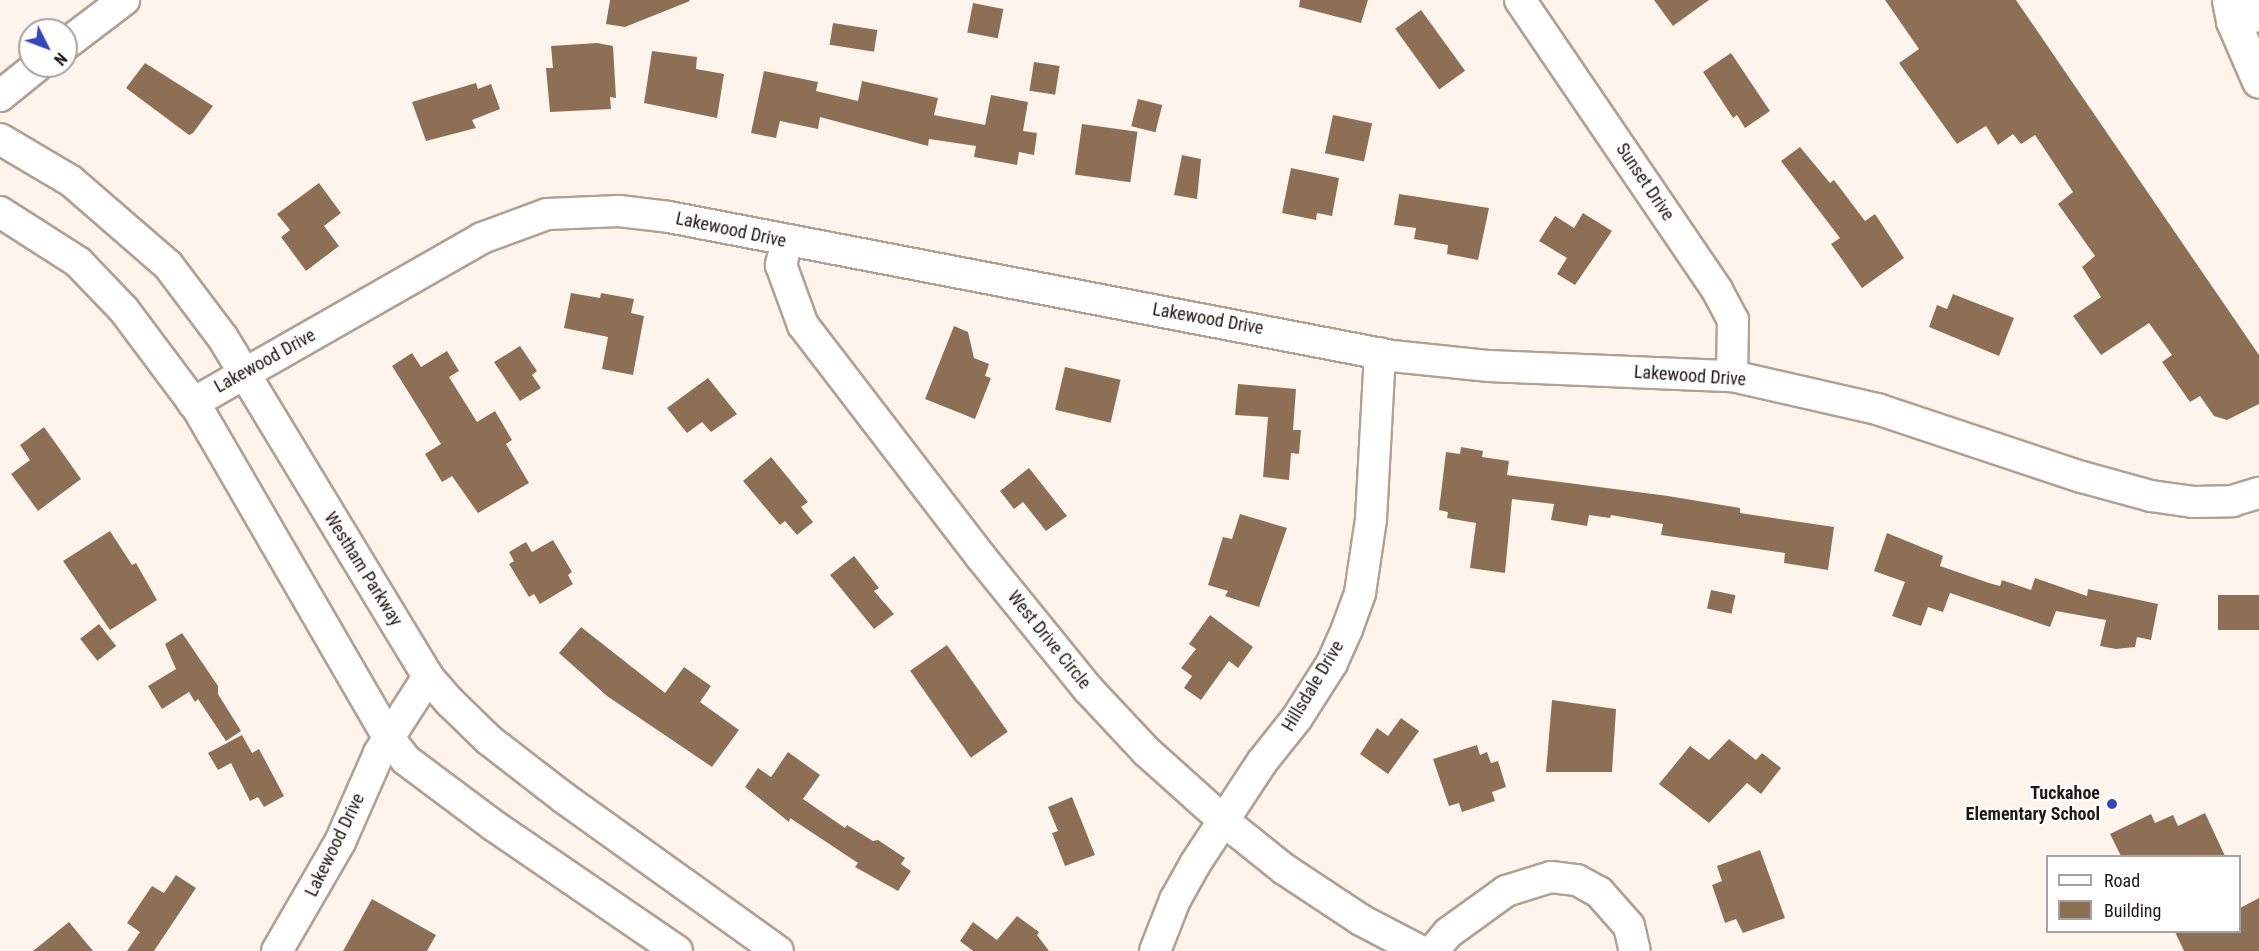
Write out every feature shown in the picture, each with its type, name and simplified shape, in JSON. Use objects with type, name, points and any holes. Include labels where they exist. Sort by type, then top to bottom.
[{"type":"main road","points":[[2234,9],[2259,81]]},
{"type":"street","points":[[78,35],[124,0]]},
{"type":"street","name":"Sunset Drive","points":[[1520,0],[1718,290],[1733,320],[1732,376]]},
{"type":"street","points":[[0,96],[22,78]]},
{"type":"street","name":"Westham Parkway","points":[[0,139],[71,181],[168,265],[245,374],[428,677],[489,740],[778,951]]},
{"type":"street","name":"Lakewood Drive","points":[[193,403],[482,238],[547,214],[619,211],[669,217],[787,242],[1380,353],[1489,366],[1732,376],[1877,409],[2082,477],[2151,496],[2193,502],[2232,501],[2259,493]]},
{"type":"street","points":[[0,212],[78,262],[101,283],[193,403],[388,737],[406,760],[493,825],[677,951]]},
{"type":"street","name":"West Drive Circle","points":[[787,242],[781,265],[803,325],[981,557],[1088,689],[1146,751],[1224,821],[1284,869],[1351,914],[1420,951]]},
{"type":"street","name":"Hillsdale Drive","points":[[1155,951],[1175,900],[1224,821],[1332,663],[1360,593],[1371,519],[1380,353]]},
{"type":"street","name":"Lakewood Drive","points":[[277,951],[340,842],[388,737],[428,677]]},
{"type":"street","points":[[1433,951],[1474,911],[1506,891],[1551,877],[1577,880],[1599,892],[1629,926],[1635,951]]},
{"type":"building","points":[[610,0],[690,1],[625,27],[606,24]]},
{"type":"building","points":[[1300,0],[1368,0],[1361,23],[1299,7]]},
{"type":"building","points":[[1654,0],[1709,0],[1673,26]]},
{"type":"building","points":[[1885,0],[2016,0],[2259,355],[2259,404],[2227,420],[2214,416],[2200,396],[2190,402],[2162,362],[2172,355],[2149,323],[2101,355],[2073,316],[2101,297],[2082,267],[2095,256],[2058,204],[2073,192],[2035,135],[2021,144],[2013,134],[1998,145],[1986,126],[1957,144],[1899,63],[1919,49]]},
{"type":"building","points":[[973,3],[1003,9],[998,38],[967,32]]},
{"type":"building","points":[[1421,10],[1465,71],[1439,89],[1395,29]]},
{"type":"building","points":[[833,23],[877,30],[874,52],[830,45]]},
{"type":"building","points":[[597,43],[613,46],[616,98],[610,97],[611,109],[550,112],[546,68],[553,68],[551,46]]},
{"type":"building","points":[[652,51],[697,57],[696,69],[724,74],[717,118],[644,103]]},
{"type":"building","points":[[1731,53],[1770,111],[1745,128],[1737,115],[1733,118],[1703,72]]},
{"type":"building","points":[[1034,62],[1060,66],[1055,95],[1029,91]]},
{"type":"building","points":[[145,63],[213,106],[193,133],[189,135],[126,88]]},
{"type":"building","points":[[764,71],[818,82],[816,91],[858,101],[862,81],[938,98],[934,115],[985,125],[991,95],[1028,102],[1023,131],[1037,133],[1034,155],[1019,152],[1017,165],[974,157],[976,146],[929,139],[928,146],[820,117],[818,129],[780,121],[776,138],[751,133]]},
{"type":"building","points":[[476,83],[478,89],[491,84],[500,109],[472,120],[476,128],[426,141],[412,102]]},
{"type":"building","points":[[1138,99],[1162,105],[1155,132],[1131,126]]},
{"type":"building","points":[[1333,115],[1372,123],[1364,161],[1325,153]]},
{"type":"building","points":[[1082,124],[1137,132],[1130,182],[1075,175]]},
{"type":"building","points":[[1800,147],[1830,183],[1834,180],[1865,221],[1875,214],[1904,258],[1862,288],[1831,244],[1840,238],[1781,161]]},
{"type":"building","points":[[1182,155],[1201,159],[1197,199],[1174,195]]},
{"type":"building","points":[[1291,168],[1339,178],[1332,216],[1317,213],[1316,220],[1282,213]]},
{"type":"building","points":[[319,183],[341,213],[324,226],[339,246],[306,271],[281,237],[290,230],[277,214]]},
{"type":"building","points":[[1399,194],[1489,208],[1478,260],[1447,254],[1448,245],[1414,239],[1416,228],[1394,225]]},
{"type":"building","points":[[1583,213],[1612,231],[1575,285],[1557,274],[1567,258],[1539,241],[1555,216],[1574,228]]},
{"type":"building","points":[[571,293],[600,298],[601,293],[634,299],[631,313],[644,316],[633,375],[602,369],[608,337],[564,328]]},
{"type":"building","points":[[1953,294],[2014,318],[1999,356],[1929,327],[1937,305],[1947,309]]},
{"type":"building","points":[[954,326],[968,332],[974,358],[989,364],[985,376],[991,378],[975,419],[925,399]]},
{"type":"building","points":[[520,346],[537,371],[532,375],[541,388],[520,401],[494,362]]},
{"type":"building","points":[[447,351],[459,371],[449,377],[477,422],[495,411],[512,440],[506,444],[529,483],[478,513],[452,476],[442,482],[425,454],[441,444],[392,366],[412,353],[421,367]]},
{"type":"building","points":[[1065,367],[1121,380],[1111,423],[1055,410]]},
{"type":"building","points":[[708,378],[737,414],[711,432],[702,422],[687,433],[667,408]]},
{"type":"building","points":[[1238,384],[1296,389],[1293,430],[1301,430],[1299,454],[1291,453],[1289,480],[1263,477],[1268,417],[1235,415]]},
{"type":"building","points":[[44,427],[81,479],[38,511],[11,474],[30,460],[20,445]]},
{"type":"building","points":[[1461,447],[1483,451],[1482,457],[1509,461],[1507,475],[1668,496],[1740,508],[1740,513],[1834,527],[1828,570],[1784,563],[1785,553],[1661,535],[1663,524],[1611,515],[1610,518],[1589,515],[1587,526],[1551,520],[1554,504],[1512,499],[1505,573],[1470,568],[1476,523],[1447,518],[1448,512],[1439,510],[1446,452],[1460,454]]},
{"type":"building","points":[[771,457],[808,502],[801,507],[813,522],[797,535],[785,521],[780,525],[743,481]]},
{"type":"building","points":[[1029,468],[1067,516],[1046,531],[1023,502],[1014,509],[1000,491]]},
{"type":"building","points":[[1240,514],[1287,528],[1259,607],[1225,596],[1228,591],[1208,585],[1223,537],[1232,539]]},
{"type":"building","points":[[110,531],[132,565],[136,563],[157,600],[110,630],[63,561]]},
{"type":"building","points":[[1887,533],[1943,556],[1940,566],[2000,586],[2002,580],[2031,590],[2035,578],[2087,596],[2088,589],[2158,604],[2151,640],[2137,637],[2135,647],[2116,649],[2100,646],[2106,620],[2056,611],[2050,627],[1950,593],[1943,612],[1928,607],[1921,626],[1892,616],[1905,582],[1874,571]]},
{"type":"building","points":[[553,540],[572,572],[568,575],[573,584],[540,604],[534,594],[529,597],[509,564],[514,561],[509,552],[526,542],[532,552]]},
{"type":"building","points":[[854,556],[879,588],[874,591],[894,614],[874,629],[830,575]]},
{"type":"building","points":[[1711,590],[1735,595],[1732,614],[1707,609]]},
{"type":"building","points":[[2218,595],[2259,595],[2259,630],[2218,630]]},
{"type":"building","points":[[1210,615],[1253,647],[1238,668],[1229,661],[1201,700],[1184,688],[1192,676],[1181,668],[1196,649],[1189,644]]},
{"type":"building","points":[[99,624],[116,646],[97,661],[80,639]]},
{"type":"building","points":[[581,627],[665,693],[684,667],[711,686],[700,702],[739,730],[712,767],[607,696],[559,653]]},
{"type":"building","points":[[182,633],[218,686],[218,694],[241,731],[226,741],[198,699],[195,702],[189,692],[162,709],[148,686],[176,669],[165,644]]},
{"type":"building","points":[[947,645],[1008,732],[971,758],[910,671]]},
{"type":"building","points":[[1552,700],[1616,709],[1612,772],[1546,772]]},
{"type":"building","points":[[1401,718],[1419,731],[1388,774],[1360,754],[1377,728],[1388,736]]},
{"type":"building","points":[[242,735],[252,753],[259,749],[284,796],[264,807],[258,797],[250,801],[231,763],[218,770],[208,753]]},
{"type":"building","points":[[1729,739],[1756,760],[1762,753],[1781,768],[1761,794],[1747,783],[1709,823],[1659,784],[1690,746],[1709,760]]},
{"type":"building","points":[[1477,745],[1480,755],[1487,752],[1491,763],[1498,761],[1506,787],[1492,792],[1495,801],[1462,812],[1459,803],[1449,806],[1433,759]]},
{"type":"building","points":[[788,752],[820,775],[803,799],[845,828],[847,825],[873,841],[878,840],[905,858],[901,864],[911,871],[898,891],[855,867],[858,863],[790,818],[789,822],[745,787],[758,768],[771,777]]},
{"type":"building","points":[[1072,797],[1095,855],[1065,866],[1052,833],[1058,831],[1048,807]]},
{"type":"building","points":[[2205,813],[2225,855],[2120,855],[2110,834],[2151,814],[2155,823],[2173,815],[2178,826]]},
{"type":"building","points":[[1760,850],[1785,918],[1743,933],[1736,919],[1725,923],[1712,885],[1722,881],[1717,866]]},
{"type":"building","points":[[176,875],[196,888],[154,951],[127,951],[140,932],[127,923],[152,886],[164,893]]},
{"type":"building","points":[[2259,898],[2259,951],[2184,951],[2175,933],[2241,933],[2241,907]]},
{"type":"building","points":[[372,899],[436,935],[427,951],[343,951]]},
{"type":"building","points":[[1017,916],[1039,932],[1037,935],[1049,951],[973,951],[960,941],[973,922],[997,940]]},
{"type":"building","points":[[69,922],[93,951],[33,951]]},
{"type":"place","name":"Tuckahoe Elementary School","points":[[2112,804]]}]
